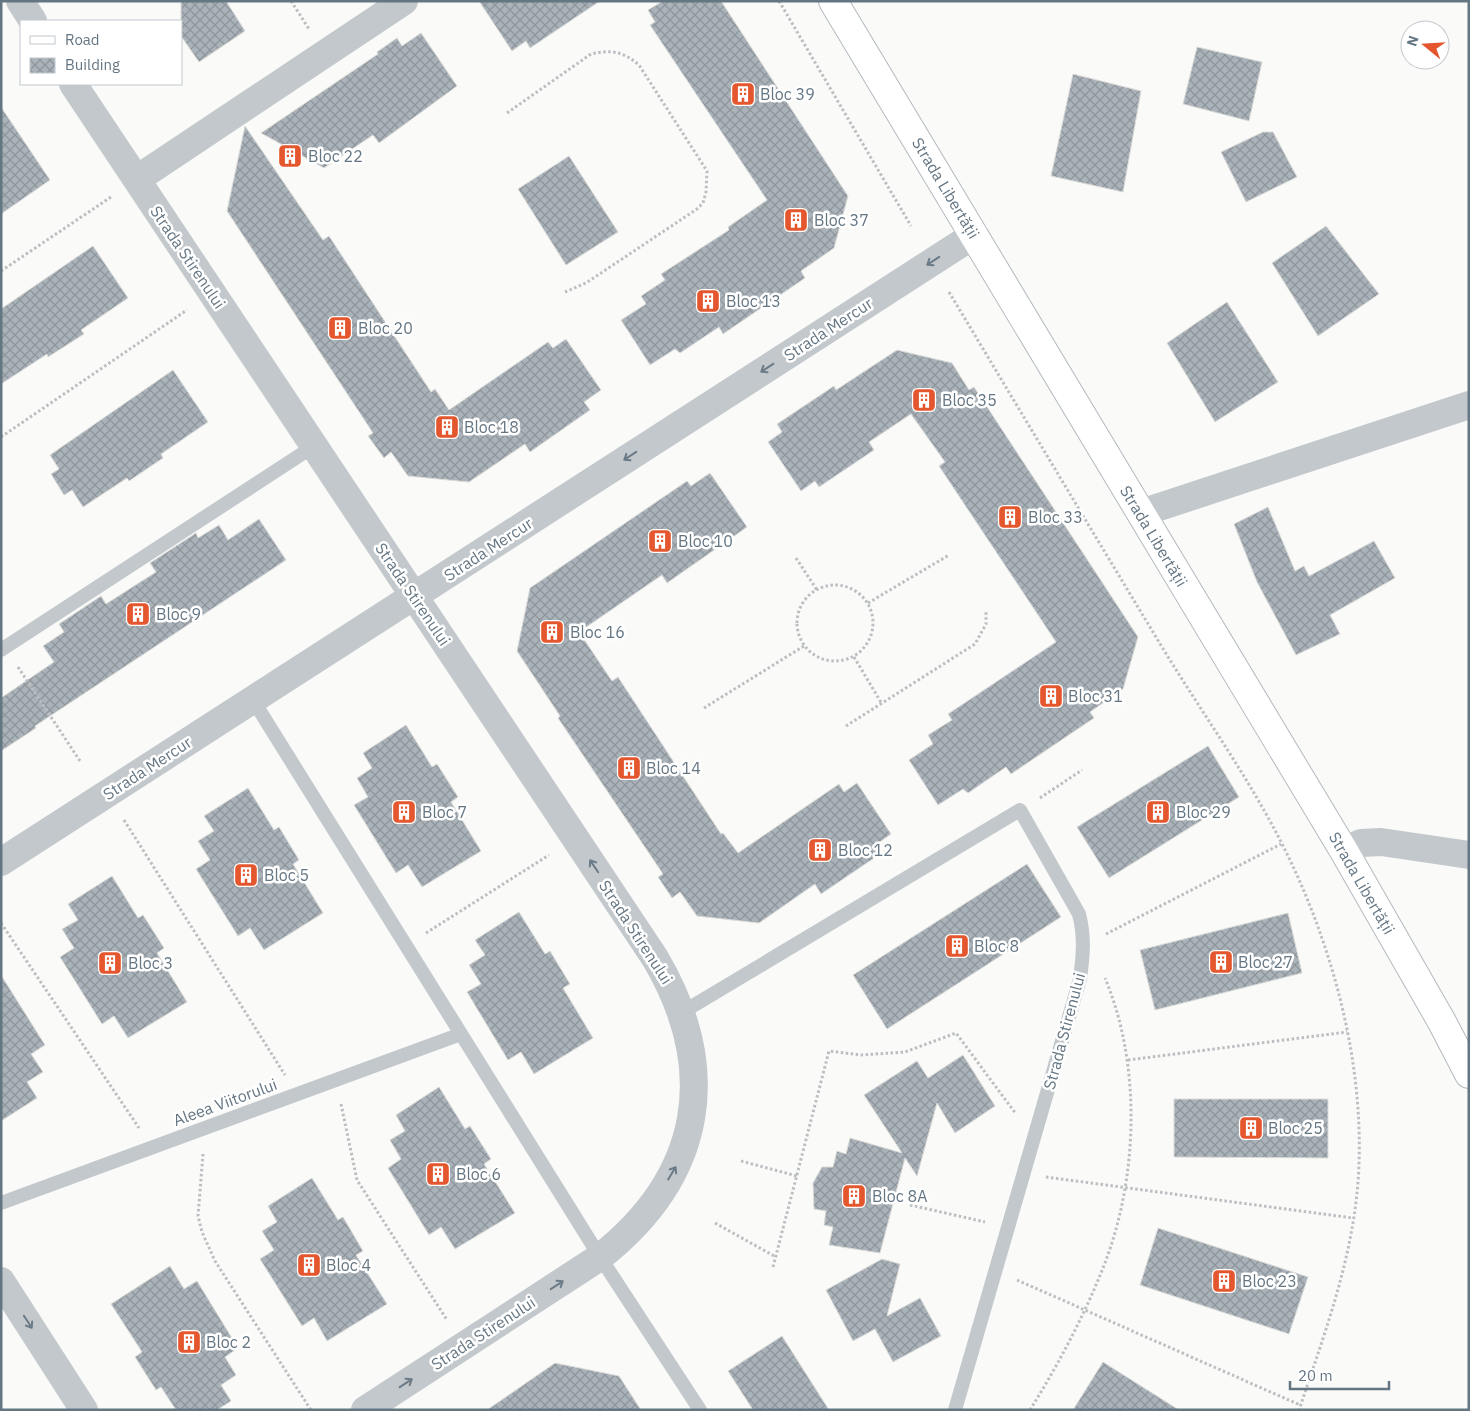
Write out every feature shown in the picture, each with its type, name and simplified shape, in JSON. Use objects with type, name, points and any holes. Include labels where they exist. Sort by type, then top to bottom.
[{"type":"main road","name":"Strada Libertății","points":[[833,1],[1344,851],[1442,1022],[1469,1074]]},
{"type":"street","points":[[20,1],[32,20]]},
{"type":"street","points":[[137,180],[404,1]]},
{"type":"street","name":"Strada Stirenului","points":[[74,85],[656,958],[671,985],[692,1046],[695,1091],[692,1113],[678,1163],[644,1216],[617,1244],[600,1257],[365,1410]]},
{"type":"street","name":"Strada Mercur","points":[[1,862],[974,235]]},
{"type":"street","points":[[1141,514],[1469,405]]},
{"type":"street","points":[[1344,851],[1361,843],[1381,842],[1469,854]]},
{"type":"street","points":[[1,1281],[84,1410]]},
{"type":"lane","points":[[3,648],[314,446]]},
{"type":"lane","points":[[253,700],[600,1257],[700,1410]]},
{"type":"lane","points":[[681,1013],[1020,810]]},
{"type":"lane","name":"Strada Stirenului","points":[[954,1410],[1080,979],[1084,946],[1083,928],[1076,907],[1020,810]]},
{"type":"lane","name":"Aleea Viitorului","points":[[1,1203],[462,1034]]},
{"type":"path","points":[[779,1],[911,226]]},
{"type":"path","points":[[507,113],[592,54],[603,51],[618,52],[629,56],[639,65],[707,171],[706,192],[703,203],[697,209],[586,284],[566,292]]},
{"type":"path","points":[[1,271],[137,180]]},
{"type":"path","points":[[949,292],[1188,691],[1248,785],[1281,844],[1326,947],[1338,986],[1347,1032],[1358,1120],[1359,1165],[1353,1218],[1344,1269],[1332,1316],[1299,1410]]},
{"type":"path","points":[[1,437],[212,293]]},
{"type":"path","points":[[868,603],[949,555]]},
{"type":"path","points":[[796,558],[817,590]]},
{"type":"path","points":[[834,585],[846,586],[857,591],[868,603],[872,611],[874,624],[872,638],[864,649],[854,657],[842,662],[829,662],[816,657],[804,646],[797,626],[798,614],[803,602],[817,590],[834,585]]},
{"type":"path","points":[[846,726],[975,644],[986,624],[986,612]]},
{"type":"path","points":[[704,708],[804,646]]},
{"type":"path","points":[[3,648],[80,761]]},
{"type":"path","points":[[854,657],[882,704]]},
{"type":"path","points":[[1020,810],[1082,770]]},
{"type":"path","points":[[107,794],[298,1094]]},
{"type":"path","points":[[406,946],[575,838]]},
{"type":"path","points":[[1030,1410],[1084,1309],[1103,1267],[1116,1226],[1130,1146],[1128,1060],[1112,996],[1102,971],[1084,946],[1281,844]]},
{"type":"path","points":[[1,923],[152,1148]]},
{"type":"path","points":[[1128,1060],[1347,1032]]},
{"type":"path","points":[[773,1267],[830,1051],[861,1055],[905,1052],[956,1033],[1034,1138]]},
{"type":"path","points":[[336,1080],[357,1180],[464,1346]]},
{"type":"path","points":[[205,1128],[198,1216],[202,1232],[215,1261],[310,1410]]},
{"type":"path","points":[[741,1161],[797,1176]]},
{"type":"path","points":[[1023,1174],[1353,1218]]},
{"type":"path","points":[[910,1204],[1007,1228]]},
{"type":"path","points":[[715,1223],[776,1257]]},
{"type":"path","points":[[995,1270],[1300,1405]]},
{"type":"building","points":[[181,1],[226,1],[245,31],[199,62],[182,37]]},
{"type":"building","points":[[479,1],[600,1],[530,48],[526,41],[512,51]]},
{"type":"building","points":[[663,1],[721,1],[848,196],[834,248],[801,271],[805,278],[723,334],[719,327],[680,353],[675,349],[650,365],[621,320],[646,304],[641,296],[665,280],[661,274],[729,230],[728,227],[767,200],[650,25],[655,22],[648,10]]},
{"type":"building","name":"Bloc 22","points":[[421,33],[457,86],[379,143],[373,135],[324,168],[261,133],[378,54],[377,52],[397,38],[402,46]]},
{"type":"building","points":[[1197,47],[1262,62],[1249,121],[1183,104]]},
{"type":"building","points":[[1073,74],[1141,91],[1123,192],[1051,176]]},
{"type":"building","points":[[1,107],[50,180],[1,214]]},
{"type":"building","points":[[245,126],[323,240],[329,236],[431,392],[435,389],[449,410],[548,342],[553,348],[566,339],[601,390],[584,402],[590,410],[530,452],[525,444],[469,482],[408,476],[391,452],[384,458],[368,436],[373,433],[227,211]]},
{"type":"building","points":[[1263,132],[1273,132],[1297,177],[1246,202],[1221,152]]},
{"type":"building","points":[[569,156],[618,232],[566,265],[518,189]]},
{"type":"building","points":[[1326,226],[1379,294],[1318,336],[1272,263]]},
{"type":"building","points":[[93,246],[128,298],[81,330],[84,334],[48,357],[47,354],[1,384],[1,309]]},
{"type":"building","points":[[1227,302],[1278,382],[1215,422],[1167,343]]},
{"type":"building","points":[[897,350],[952,363],[969,390],[974,387],[1138,637],[1123,689],[1090,712],[1094,718],[1011,774],[1006,767],[968,793],[963,789],[938,805],[909,760],[933,744],[928,735],[952,720],[948,714],[1056,642],[939,466],[945,462],[911,414],[869,442],[874,450],[819,487],[815,481],[801,491],[768,442],[782,432],[777,424],[834,386],[836,390]]},
{"type":"building","points":[[173,370],[208,422],[161,454],[163,458],[129,481],[127,478],[83,507],[72,490],[64,495],[51,474],[59,469],[50,455]]},
{"type":"building","points":[[710,473],[747,527],[667,583],[662,575],[579,632],[612,681],[618,677],[721,834],[723,833],[738,853],[839,784],[844,792],[857,783],[891,834],[874,846],[880,854],[821,894],[815,884],[759,923],[697,916],[680,892],[672,898],[658,877],[663,874],[558,718],[560,716],[517,651],[530,588],[687,481],[691,486]]},
{"type":"building","points":[[1268,507],[1295,571],[1304,566],[1309,576],[1374,541],[1395,578],[1330,615],[1340,634],[1296,655],[1257,582],[1234,524]]},
{"type":"building","name":"Bloc 9","points":[[259,519],[286,560],[35,726],[36,728],[1,751],[1,698],[54,662],[43,646],[64,632],[59,624],[101,596],[106,604],[156,572],[150,563],[196,533],[198,538],[219,525],[228,540]]},
{"type":"building","name":"Bloc 7","points":[[406,725],[432,767],[437,764],[458,797],[451,802],[481,851],[422,887],[408,865],[396,873],[354,805],[368,797],[357,778],[372,768],[363,753]]},
{"type":"building","name":"Bloc 29","points":[[1208,746],[1239,797],[1109,878],[1077,827]]},
{"type":"building","name":"Bloc 5","points":[[248,788],[274,830],[279,827],[299,860],[293,864],[323,913],[264,950],[250,928],[238,936],[196,869],[210,860],[198,841],[214,831],[204,816]]},
{"type":"building","name":"Bloc 8","points":[[1027,864],[1061,917],[887,1029],[853,975]]},
{"type":"building","name":"Bloc 3","points":[[112,876],[138,918],[143,915],[164,948],[157,953],[187,1002],[128,1038],[114,1016],[102,1024],[60,957],[74,948],[62,929],[78,920],[68,904]]},
{"type":"building","points":[[519,912],[545,954],[550,951],[570,984],[563,988],[593,1038],[534,1074],[521,1052],[508,1060],[467,992],[481,984],[469,965],[485,955],[475,940]]},
{"type":"building","name":"Bloc 27","points":[[1288,913],[1302,973],[1155,1010],[1140,950]]},
{"type":"building","points":[[1,975],[45,1045],[31,1054],[43,1072],[27,1082],[37,1098],[1,1121]]},
{"type":"building","name":"Bloc 8A","points":[[963,1055],[995,1106],[955,1133],[937,1103],[917,1176],[905,1158],[880,1253],[829,1245],[833,1227],[824,1225],[826,1211],[814,1209],[813,1183],[822,1167],[833,1167],[837,1151],[846,1154],[850,1138],[902,1153],[864,1095],[917,1061],[928,1078]]},
{"type":"building","name":"Bloc 6","points":[[439,1087],[465,1129],[470,1126],[491,1159],[484,1164],[515,1213],[455,1249],[441,1227],[429,1235],[388,1168],[401,1159],[390,1140],[405,1131],[396,1115]]},
{"type":"building","name":"Bloc 25","points":[[1174,1099],[1328,1099],[1328,1158],[1174,1157]]},
{"type":"building","name":"Bloc 4","points":[[312,1178],[338,1220],[343,1217],[363,1251],[356,1255],[387,1304],[327,1341],[314,1318],[302,1326],[260,1259],[274,1250],[262,1231],[277,1222],[268,1206]]},
{"type":"building","name":"Bloc 23","points":[[1158,1228],[1308,1277],[1289,1334],[1140,1285]]},
{"type":"building","points":[[882,1259],[900,1264],[887,1316],[920,1298],[941,1336],[893,1362],[875,1329],[853,1341],[826,1290]]},
{"type":"building","name":"Bloc 2","points":[[170,1266],[184,1289],[197,1281],[238,1348],[225,1357],[236,1375],[221,1385],[231,1401],[217,1410],[176,1410],[161,1387],[156,1390],[135,1357],[142,1352],[111,1304]]},
{"type":"building","points":[[782,1336],[829,1410],[753,1410],[728,1371]]},
{"type":"building","points":[[1103,1362],[1179,1410],[1073,1410]]},
{"type":"building","points":[[555,1363],[619,1376],[641,1410],[487,1410]]},
{"type":"place","name":"Bloc 39","points":[[743,94]]},
{"type":"place","name":"Bloc 22","points":[[290,156]]},
{"type":"place","name":"Bloc 37","points":[[796,220]]},
{"type":"place","name":"Bloc 13","points":[[708,301]]},
{"type":"place","name":"Bloc 20","points":[[340,328]]},
{"type":"place","name":"Bloc 35","points":[[924,400]]},
{"type":"place","name":"Bloc 18","points":[[447,427]]},
{"type":"place","name":"Bloc 33","points":[[1010,517]]},
{"type":"place","name":"Bloc 10","points":[[660,541]]},
{"type":"place","name":"Bloc 9","points":[[138,614]]},
{"type":"place","name":"Bloc 16","points":[[552,632]]},
{"type":"place","name":"Bloc 31","points":[[1051,696]]},
{"type":"place","name":"Bloc 14","points":[[629,768]]},
{"type":"place","name":"Bloc 7","points":[[404,812]]},
{"type":"place","name":"Bloc 29","points":[[1158,812]]},
{"type":"place","name":"Bloc 12","points":[[820,850]]},
{"type":"place","name":"Bloc 5","points":[[246,875]]},
{"type":"place","name":"Bloc 8","points":[[957,946]]},
{"type":"place","name":"Bloc 27","points":[[1221,962]]},
{"type":"place","name":"Bloc 3","points":[[110,963]]},
{"type":"place","name":"Bloc 25","points":[[1251,1128]]},
{"type":"place","name":"Bloc 6","points":[[438,1174]]},
{"type":"place","name":"Bloc 8A","points":[[854,1196]]},
{"type":"place","name":"Bloc 4","points":[[309,1265]]},
{"type":"place","name":"Bloc 23","points":[[1224,1281]]},
{"type":"place","name":"Bloc 2","points":[[189,1342]]}]
